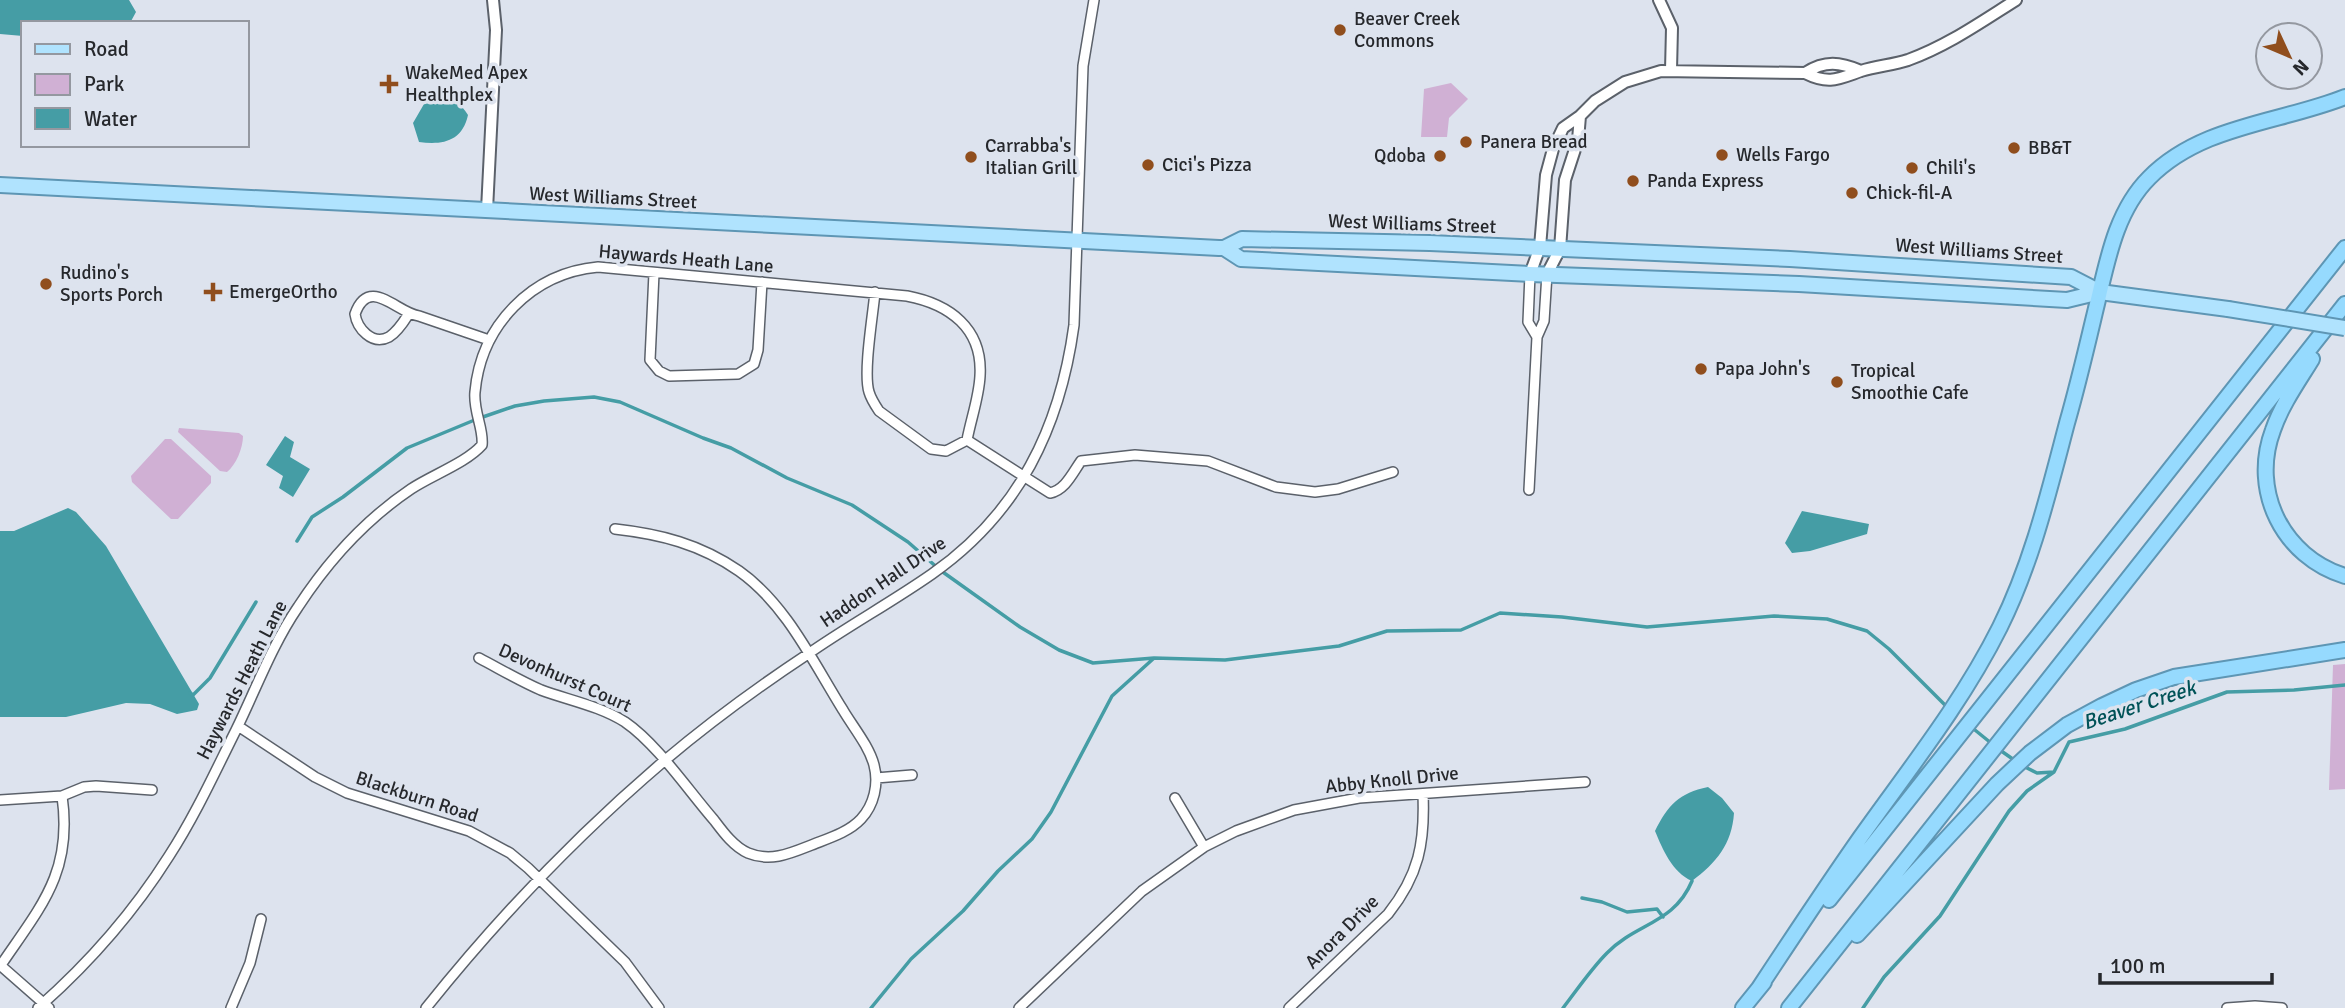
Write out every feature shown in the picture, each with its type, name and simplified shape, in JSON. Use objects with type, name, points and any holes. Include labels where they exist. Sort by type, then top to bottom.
[{"type":"highway","points":[[1759,988],[1859,840],[1940,727],[1975,674],[2001,625],[2021,575],[2047,495],[2108,255],[2133,200],[2148,179],[2169,161],[2192,147],[2267,119],[2322,106],[2345,97]]},
{"type":"highway","points":[[1743,1008],[2345,248]]},
{"type":"highway","points":[[2344,306],[2282,408],[2272,432],[2266,459],[2266,482],[2275,516],[2288,538],[2320,565],[2345,576]]},
{"type":"highway","points":[[1789,1008],[2344,306]]},
{"type":"highway","points":[[1789,1008],[1997,784],[2030,753],[2067,726],[2136,690],[2174,677],[2345,650]]},
{"type":"main road","name":"West Williams Street","points":[[0,185],[1224,248],[1242,239],[1540,247],[1790,259],[2071,277],[2100,292]]},
{"type":"main road","name":"West Williams Street","points":[[1224,248],[1241,259],[1530,274],[1800,284],[2067,300],[2100,292]]},
{"type":"main road","points":[[2100,292],[2345,328]]},
{"type":"street","points":[[487,210],[496,30],[493,0]]},
{"type":"street","name":"Haddon Hall Drive","points":[[426,1008],[494,926],[539,878],[665,761],[734,706],[808,653],[947,563],[996,515],[1023,475],[1043,441],[1061,392],[1074,325],[1083,66],[1094,0]]},
{"type":"street","points":[[1659,0],[1672,28],[1671,70]]},
{"type":"street","points":[[1537,337],[1528,322],[1530,274],[1540,247],[1549,162],[1563,128],[1595,101],[1625,82],[1646,74],[1671,70],[1805,73],[1818,79],[1845,79],[1861,71],[1925,53],[2016,0]]},
{"type":"street","points":[[1529,490],[1537,337],[1544,321],[1547,274],[1560,249],[1565,180],[1578,140],[1580,116]]},
{"type":"street","name":"Haywards Heath Lane","points":[[43,1006],[83,965],[141,897],[170,856],[238,726],[290,618],[336,555],[392,502],[482,445],[475,394],[478,372],[489,340],[516,303],[541,284],[570,271],[598,267],[874,292],[937,303],[957,317],[971,335],[979,356],[980,380],[967,440]]},
{"type":"street","points":[[654,272],[650,360],[659,371],[668,376],[738,374],[754,364],[758,350],[762,282]]},
{"type":"street","points":[[874,292],[867,374],[868,391],[879,411],[931,449],[946,452],[967,440],[1050,493],[1058,492],[1065,485],[1081,461],[1147,456],[1208,461],[1276,487],[1315,492],[1338,489],[1393,472]]},
{"type":"street","points":[[408,315],[390,336],[379,339],[361,329],[355,313],[362,301],[374,296],[385,299],[408,315],[489,340]]},
{"type":"street","points":[[615,528],[695,546],[726,563],[765,594],[808,653],[871,757],[876,778],[912,775]]},
{"type":"street","name":"Devonhurst Court","points":[[480,659],[527,684],[614,715],[635,730],[665,761],[729,838],[746,852],[764,856],[787,855],[848,830],[860,821],[868,810],[875,794],[876,778]]},
{"type":"street","name":"Blackburn Road","points":[[238,726],[315,777],[347,793],[482,836],[510,853],[625,962],[659,1008]]},
{"type":"street","name":"Abby Knoll Drive","points":[[1019,1008],[1142,891],[1204,846],[1236,831],[1294,810],[1359,798],[1585,782]]},
{"type":"street","points":[[0,800],[62,796],[84,787],[96,786],[152,790]]},
{"type":"street","name":"Anora Drive","points":[[1289,1008],[1388,914],[1399,900],[1412,877],[1420,854],[1424,829],[1423,794]]},
{"type":"street","points":[[43,1006],[0,965],[47,896],[55,879],[65,834],[62,796]]},
{"type":"street","points":[[1175,798],[1204,846]]},
{"type":"street","points":[[232,1008],[250,962],[261,919]]},
{"type":"street","points":[[2227,1008],[2282,1008]]},
{"type":"green space","points":[[1451,83],[1468,99],[1449,118],[1447,137],[1421,137],[1424,89]]},
{"type":"green space","points":[[179,428],[239,433],[243,436],[243,441],[233,465],[227,472],[220,471],[178,432]]},
{"type":"green space","points":[[165,439],[171,439],[211,476],[211,483],[178,519],[171,519],[132,482],[131,476]]},
{"type":"green space","points":[[2345,664],[2345,789],[2329,790],[2333,665]]},
{"type":"water","points":[[0,0],[129,0],[136,12],[131,21],[21,21],[21,36],[0,34]]},
{"type":"water","points":[[441,95],[453,99],[463,107],[468,115],[465,124],[450,140],[419,142],[413,123],[424,104]]},
{"type":"water","points":[[285,436],[294,442],[290,457],[310,469],[293,497],[279,488],[283,476],[266,465]]},
{"type":"water","points":[[68,508],[76,512],[106,546],[199,704],[197,710],[177,714],[150,704],[126,703],[66,717],[0,717],[0,531],[14,531]]},
{"type":"water","points":[[1802,511],[1869,524],[1867,534],[1810,551],[1792,553],[1785,543]]},
{"type":"water","points":[[1708,787],[1722,798],[1734,813],[1733,824],[1721,852],[1692,881],[1674,866],[1655,831],[1670,807],[1682,797]]},
{"type":"waterway","points":[[297,541],[312,517],[407,448],[515,406],[594,397],[620,402],[731,448],[787,478],[852,505],[908,542],[940,570],[1020,627],[1059,650],[1093,663],[1154,658],[1225,660],[1339,646],[1387,631],[1461,630],[1500,613],[1647,627],[1774,616],[1827,619],[1867,631],[1889,649],[1948,708]]},
{"type":"waterway","points":[[190,693],[193,695],[210,678],[256,602]]},
{"type":"waterway","points":[[871,1008],[911,959],[963,911],[998,871],[1032,839],[1051,812],[1112,696],[1153,659]]},
{"type":"waterway","name":"Beaver Creek","points":[[1863,1008],[1884,977],[1940,916],[2009,811],[2027,791],[2054,772],[2069,742],[2125,729],[2227,692],[2345,685]]},
{"type":"waterway","points":[[1970,726],[1991,743]]},
{"type":"waterway","points":[[1997,748],[2017,762]]},
{"type":"waterway","points":[[2023,766],[2037,773],[2054,772]]},
{"type":"waterway","points":[[1563,1008],[1607,953],[1630,935],[1665,915],[1684,895],[1692,881]]},
{"type":"waterway","points":[[1582,898],[1602,902],[1627,912],[1657,909],[1663,917],[1662,915]]},
{"type":"place","name":"Beaver Creek Commons","points":[[1340,30]]},
{"type":"place","name":"WakeMed Apex Healthplex","points":[[389,84]]},
{"type":"place","name":"Panera Bread","points":[[1466,142]]},
{"type":"place","name":"BB&T","points":[[2014,148]]},
{"type":"place","name":"Wells Fargo","points":[[1722,155]]},
{"type":"place","name":"Qdoba","points":[[1440,156]]},
{"type":"place","name":"Carrabba's Italian Grill","points":[[971,157]]},
{"type":"place","name":"Cici's Pizza","points":[[1148,165]]},
{"type":"place","name":"Chili's","points":[[1912,168]]},
{"type":"place","name":"Panda Express","points":[[1633,181]]},
{"type":"place","name":"Chick-fil-A","points":[[1852,193]]},
{"type":"place","name":"Rudino's Sports Porch","points":[[46,284]]},
{"type":"place","name":"EmergeOrtho","points":[[213,292]]},
{"type":"place","name":"Papa John's","points":[[1701,369]]},
{"type":"place","name":"Tropical Smoothie Cafe","points":[[1837,382]]}]
